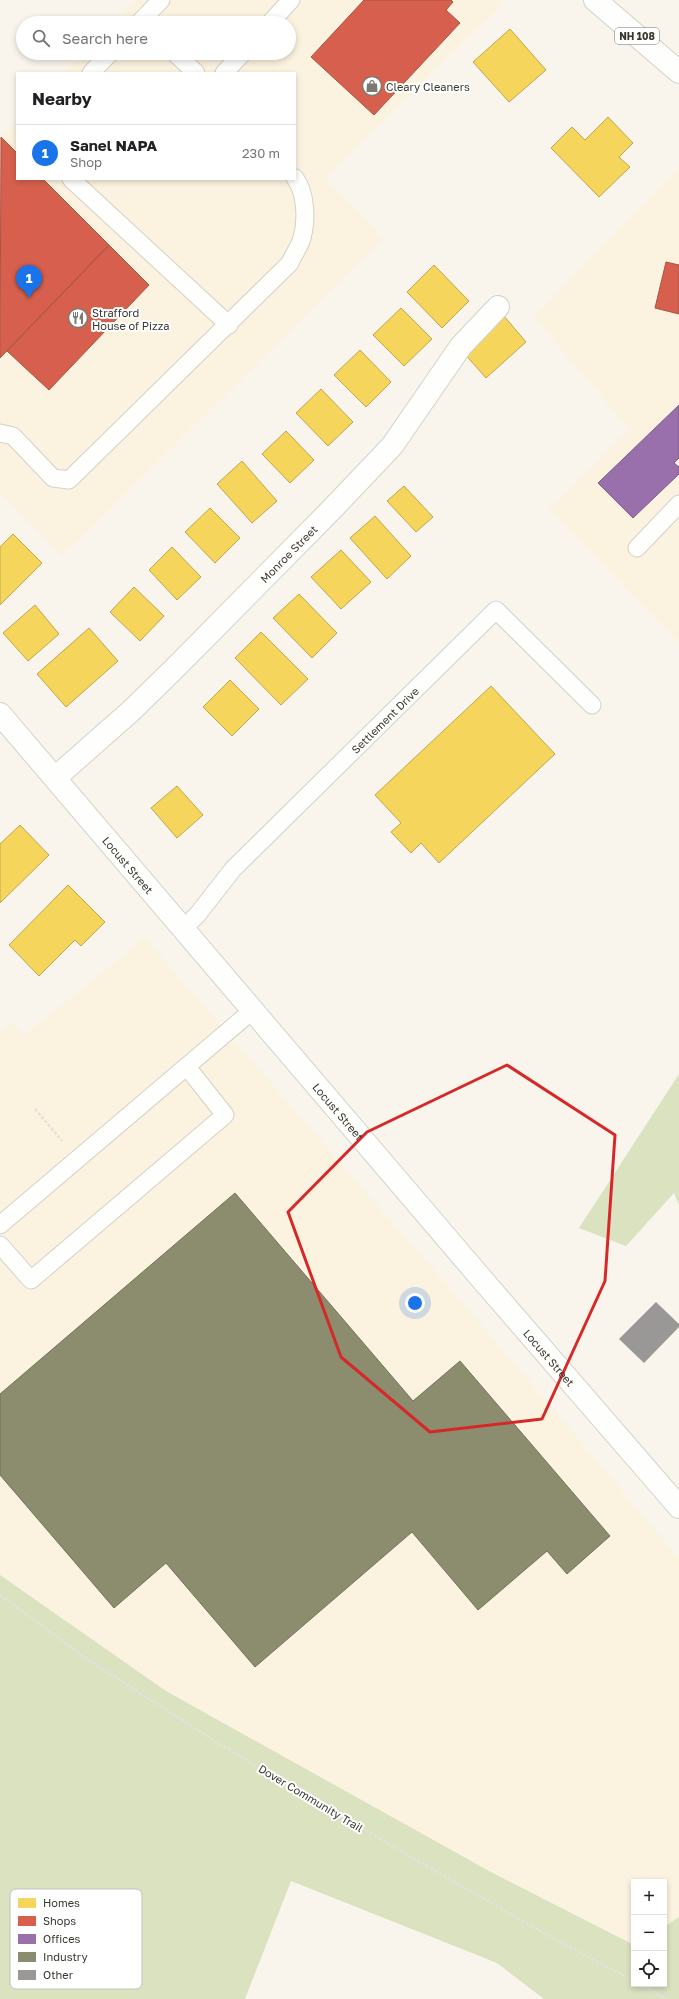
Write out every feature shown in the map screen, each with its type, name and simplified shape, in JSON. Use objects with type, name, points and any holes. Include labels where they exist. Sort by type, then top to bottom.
[{"type":"street","name":"NH 108","points":[[595,0],[679,72]]},
{"type":"street","name":"Monroe Street","points":[[55,778],[131,711],[173,670],[338,503],[392,446],[461,346],[498,307]]},
{"type":"street","name":"Locust Street","points":[[0,714],[679,1507]]},
{"type":"lane","points":[[147,16],[162,0]]},
{"type":"lane","points":[[276,16],[291,0]]},
{"type":"lane","points":[[92,72],[103,60]]},
{"type":"lane","points":[[182,60],[195,72]]},
{"type":"lane","points":[[225,72],[236,60]]},
{"type":"lane","points":[[72,180],[229,325]]},
{"type":"lane","points":[[0,433],[13,436],[53,478],[69,480],[229,325],[290,263],[302,238],[305,209],[296,180]]},
{"type":"lane","points":[[637,548],[679,504]]},
{"type":"lane","name":"Settlement Drive","points":[[183,928],[198,914],[233,869],[496,610],[592,705]]},
{"type":"lane","points":[[0,1224],[187,1067],[252,1010]]},
{"type":"lane","points":[[0,1245],[31,1280],[225,1115],[187,1067]]},
{"type":"path","points":[[35,1109],[78,1159]]},
{"type":"path","name":"Dover Community Trail","points":[[0,1596],[87,1659],[220,1745],[458,1884],[631,1979]]},
{"type":"path","points":[[645,1987],[667,1999]]},
{"type":"highlighted area","points":[[507,1065],[615,1135],[605,1281],[542,1419],[430,1432],[341,1357],[288,1212],[367,1132]]},
{"type":"shaded area","points":[[136,0],[500,0],[504,3],[381,122],[326,179],[384,238],[62,556],[0,493],[0,138],[16,122],[16,180],[296,180],[296,72],[65,72],[77,60],[296,60],[296,16],[120,16]]},
{"type":"shaded area","points":[[679,167],[679,642],[549,510],[629,429],[534,317]]},
{"type":"shaded area","points":[[144,937],[475,1317],[679,1558],[679,1917],[667,1925],[667,1879],[631,1879],[631,1943],[489,1871],[166,1691],[0,1575],[0,1032],[13,1023],[24,1035],[138,944]]},
{"type":"green space","points":[[679,1074],[679,1205],[674,1193],[626,1246],[579,1228]]},
{"type":"green space","points":[[0,1575],[166,1691],[489,1871],[631,1943],[631,1987],[667,1987],[667,1925],[679,1917],[679,1999],[544,1999],[497,1963],[291,1881],[245,1999],[0,1999]]},
{"type":"building: Homes","points":[[510,29],[546,70],[509,102],[473,62]]},
{"type":"building: Homes","points":[[608,117],[633,143],[619,157],[630,167],[599,197],[551,148],[572,127],[585,140]]},
{"type":"building: Homes","points":[[434,265],[469,301],[442,328],[407,292]]},
{"type":"building: Homes","points":[[401,308],[432,339],[404,366],[373,335]]},
{"type":"building: Homes","points":[[504,316],[526,342],[486,378],[463,352]]},
{"type":"building: Homes","points":[[360,350],[391,382],[366,407],[334,375]]},
{"type":"building: Homes","points":[[321,389],[353,422],[328,446],[296,413]]},
{"type":"building: Homes","points":[[286,431],[314,460],[290,483],[262,454]]},
{"type":"building: Homes","points":[[242,461],[277,501],[252,523],[217,484]]},
{"type":"building: Homes","points":[[404,486],[433,517],[416,532],[387,501]]},
{"type":"building: Homes","points":[[210,508],[240,538],[215,563],[185,532]]},
{"type":"building: Homes","points":[[375,516],[411,556],[387,579],[350,538]]},
{"type":"building: Homes","points":[[13,534],[42,563],[0,605],[0,547]]},
{"type":"building: Homes","points":[[172,547],[201,577],[177,600],[149,570]]},
{"type":"building: Homes","points":[[341,550],[371,582],[341,609],[311,577]]},
{"type":"building: Homes","points":[[134,587],[164,616],[140,641],[110,612]]},
{"type":"building: Homes","points":[[299,594],[337,633],[312,658],[273,618]]},
{"type":"building: Homes","points":[[35,605],[59,634],[28,661],[3,633]]},
{"type":"building: Homes","points":[[89,628],[118,661],[66,707],[37,674]]},
{"type":"building: Homes","points":[[261,632],[308,679],[281,705],[235,658]]},
{"type":"building: Homes","points":[[230,680],[259,709],[232,736],[203,707]]},
{"type":"building: Homes","points":[[491,686],[555,754],[439,863],[421,843],[411,853],[391,832],[401,823],[375,795]]},
{"type":"building: Homes","points":[[177,786],[203,815],[177,838],[151,808]]},
{"type":"building: Homes","points":[[20,825],[49,855],[0,903],[0,844]]},
{"type":"building: Homes","points":[[68,885],[105,922],[81,946],[75,940],[39,976],[9,945]]},
{"type":"building: Shops","name":"Cleary Cleaners","points":[[364,0],[451,0],[453,2],[446,10],[460,23],[374,115],[311,57]]},
{"type":"building: Shops","points":[[1,137],[16,152],[16,180],[44,180],[109,245],[0,358]]},
{"type":"building: Shops","name":"Strafford House of Pizza","points":[[109,245],[149,285],[49,390],[7,351]]},
{"type":"building: Shops","points":[[666,262],[679,265],[679,314],[655,308]]},
{"type":"building: Offices","points":[[679,405],[679,458],[674,463],[679,467],[679,474],[633,518],[598,483]]},
{"type":"building: Industry","points":[[235,1193],[413,1401],[460,1361],[610,1536],[567,1574],[547,1551],[478,1610],[412,1532],[255,1667],[166,1563],[114,1608],[0,1475],[0,1394]]},
{"type":"building: Other","points":[[656,1302],[679,1324],[679,1327],[644,1363],[619,1339]]},
{"type":"place","name":"Cleary Cleaners","points":[[372,86]]},
{"type":"place","name":"Sanel NAPA","points":[[29,298]]},
{"type":"place","name":"Strafford House of Pizza","points":[[78,318]]}]
